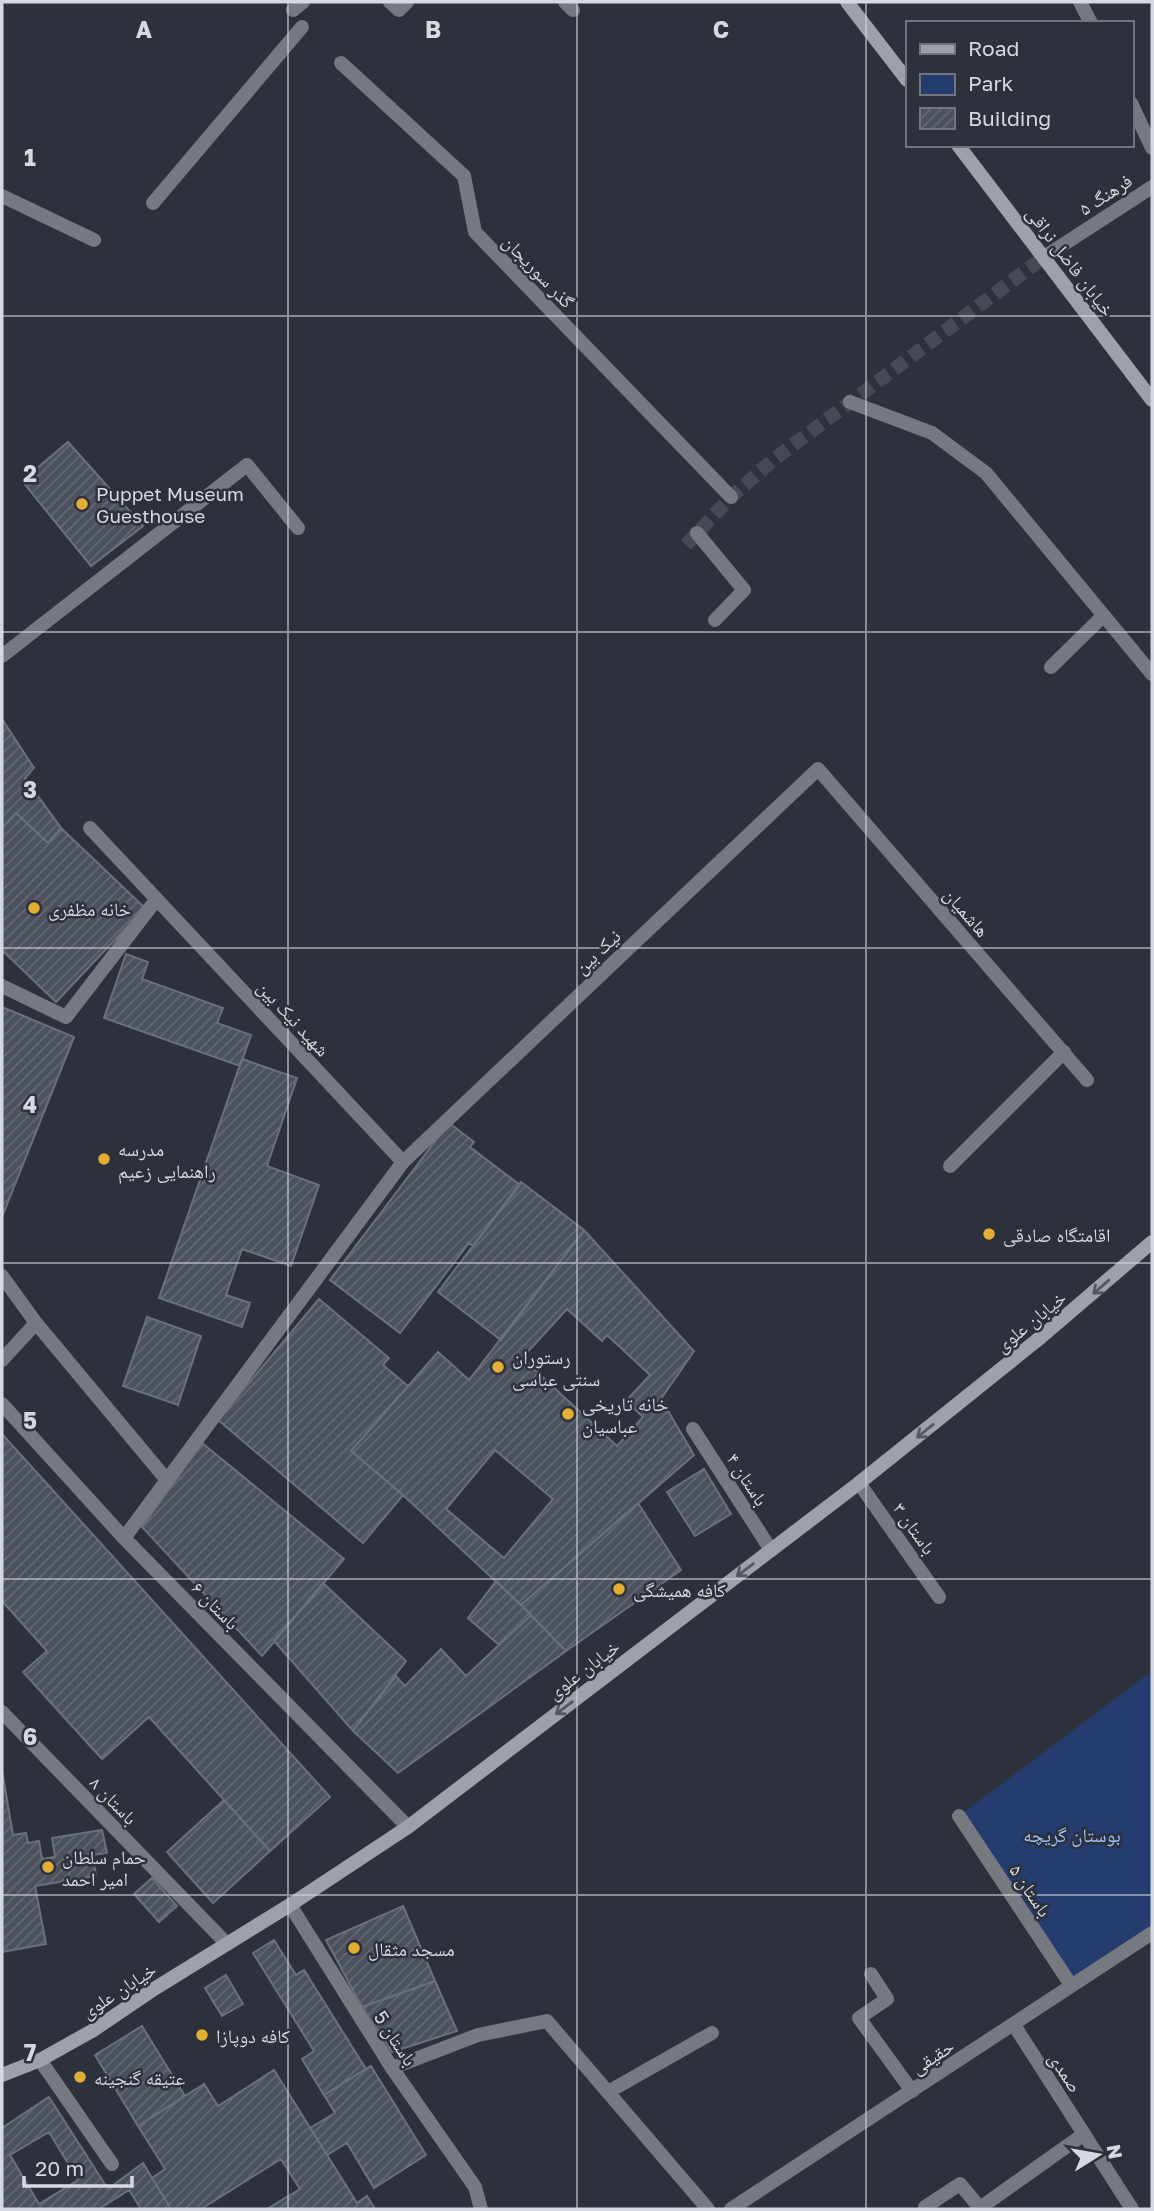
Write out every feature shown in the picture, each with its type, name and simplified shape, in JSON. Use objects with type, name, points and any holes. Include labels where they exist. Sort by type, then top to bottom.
[{"type":"main road","points":[[847,2],[906,79]]},
{"type":"main road","name":"خیابان فاضل نراقی","points":[[960,147],[1150,392]]},
{"type":"main road","name":"خیابان علوی","points":[[2,2075],[40,2060],[92,2031],[408,1827],[859,1483],[1041,1337],[1152,1242]]},
{"type":"street","points":[[390,2],[399,10],[407,2]]},
{"type":"street","points":[[1080,2],[1090,21]]},
{"type":"street","points":[[153,203],[302,27]]},
{"type":"street","name":"گذر سوریجان","points":[[341,63],[464,176],[475,232],[731,497]]},
{"type":"street","points":[[1133,107],[1152,148]]},
{"type":"street","name":"فرهنگ ۵","points":[[1044,257],[1152,187]]},
{"type":"street","points":[[2,196],[94,240]]},
{"type":"street","points":[[849,402],[932,433],[986,473],[1152,674]]},
{"type":"street","points":[[2,656],[247,465],[298,528]]},
{"type":"street","points":[[697,533],[744,590],[715,620]]},
{"type":"street","points":[[1051,667],[1103,616]]},
{"type":"street","name":"هاشمیان","points":[[818,769],[1087,1080]]},
{"type":"street","name":"نیک بین","points":[[124,1538],[403,1162],[818,769]]},
{"type":"street","name":"شهید نیک بین","points":[[90,828],[403,1162]]},
{"type":"street","points":[[2,986],[66,1017],[156,900]]},
{"type":"street","points":[[950,1166],[1064,1052]]},
{"type":"street","points":[[2,1276],[36,1323],[166,1479]]},
{"type":"street","points":[[2,1360],[36,1323]]},
{"type":"street","name":"باستان ۶","points":[[2,1404],[124,1538],[408,1827]]},
{"type":"street","name":"باستان ۴","points":[[692,1430],[771,1550]]},
{"type":"street","name":"باستان ۳","points":[[859,1483],[939,1597]]},
{"type":"street","name":"باستان ۸","points":[[2,1712],[227,1944]]},
{"type":"street","name":"باستان ۵","points":[[959,1816],[1072,1985]]},
{"type":"street","name":"باستان 5","points":[[290,1905],[392,2068],[475,2188],[481,2209]]},
{"type":"street","name":"حقیقی","points":[[739,2207],[1152,1933]]},
{"type":"street","points":[[871,1973],[887,1999],[859,2018],[912,2091]]},
{"type":"street","points":[[392,2068],[478,2035],[547,2021],[708,2209]]},
{"type":"street","name":"صمدی","points":[[1013,2025],[1132,2209]]},
{"type":"street","points":[[608,2092],[712,2033]]},
{"type":"street","points":[[40,2060],[112,2164]]},
{"type":"street","points":[[925,2207],[960,2184],[980,2208],[1084,2134]]},
{"type":"green space","name":"بوستان گریچه","points":[[1152,1671],[1152,1933],[1071,1985],[959,1816]]},
{"type":"building","name":"Puppet Museum Guesthouse","points":[[68,442],[143,526],[91,566],[22,481]]},
{"type":"building","points":[[2,719],[34,768],[25,778],[61,828],[48,843],[16,813],[2,828]]},
{"type":"building","points":[[16,813],[48,843],[61,828],[145,908],[56,1002],[2,950],[2,828]]},
{"type":"building","points":[[126,954],[148,962],[142,979],[223,1008],[217,1023],[251,1035],[240,1066],[104,1018]]},
{"type":"building","points":[[2,1007],[74,1037],[2,1217]]},
{"type":"building","points":[[242,1059],[297,1078],[267,1166],[319,1185],[291,1266],[242,1249],[226,1295],[250,1303],[242,1327],[159,1298]]},
{"type":"building","points":[[449,1123],[474,1142],[470,1147],[520,1185],[473,1246],[469,1243],[400,1333],[330,1280]]},
{"type":"building","points":[[521,1182],[584,1230],[501,1340],[438,1292]]},
{"type":"building","points":[[584,1230],[694,1351],[661,1399],[694,1455],[521,1605],[403,1495],[351,1451],[438,1352],[469,1380]],"holes":[[[567,1309],[602,1341],[607,1335],[650,1375],[626,1401],[643,1417],[617,1446],[522,1358]],[[495,1450],[553,1499],[504,1558],[446,1509]]]},
{"type":"building","points":[[319,1299],[389,1358],[383,1365],[408,1386],[351,1451],[403,1495],[363,1543],[218,1420]]},
{"type":"building","points":[[147,1317],[201,1336],[178,1405],[123,1386]]},
{"type":"building","points":[[2,1434],[330,1797],[270,1851],[149,1717],[102,1759],[23,1672],[47,1651],[2,1601]]},
{"type":"building","points":[[202,1443],[344,1559],[262,1656],[142,1527]]},
{"type":"building","points":[[704,1469],[731,1514],[695,1536],[667,1492]]},
{"type":"building","points":[[638,1503],[681,1570],[566,1651],[521,1605]]},
{"type":"building","points":[[496,1581],[531,1615],[499,1645],[468,1618]]},
{"type":"building","points":[[323,1583],[406,1661],[353,1731],[274,1641]]},
{"type":"building","points":[[531,1615],[566,1651],[398,1773],[353,1731],[396,1676],[405,1686],[441,1649],[466,1676]]},
{"type":"building","name":"حمام سلطان امیر احمد","points":[[2,1770],[13,1835],[26,1833],[28,1843],[39,1841],[42,1859],[55,1857],[52,1838],[102,1830],[107,1853],[93,1855],[96,1876],[35,1886],[46,1944],[2,1952]]},
{"type":"building","points":[[224,1800],[270,1851],[213,1903],[167,1852]]},
{"type":"building","points":[[152,1878],[177,1906],[159,1922],[134,1894]]},
{"type":"building","points":[[403,1906],[435,1981],[362,2007],[326,1940]]},
{"type":"building","points":[[274,1940],[296,1975],[304,1970],[366,2069],[324,2095],[302,2059],[314,2051],[253,1953]]},
{"type":"building","points":[[226,1975],[243,2004],[222,2016],[205,1988]]},
{"type":"building","points":[[435,1981],[457,2031],[392,2052],[362,2007]]},
{"type":"building","points":[[142,2026],[185,2096],[138,2126],[95,2055]]},
{"type":"building","points":[[371,2066],[426,2155],[374,2188],[347,2143],[327,2155],[310,2128],[335,2113],[324,2095]]},
{"type":"building","points":[[274,2070],[357,2203],[367,2196],[375,2209],[267,2209],[300,2189],[281,2159],[201,2209],[171,2209],[152,2178],[165,2169],[138,2126],[204,2084],[218,2106]]},
{"type":"building","points":[[49,2097],[108,2189],[143,2163],[171,2209],[141,2209],[129,2190],[99,2209],[2,2209],[2,2128]],"holes":[[[49,2132],[78,2180],[39,2204],[10,2155]]]},
{"type":"tunnel","points":[[686,545],[731,497],[773,460],[1044,257]]},
{"type":"place","name":"Puppet Museum Guesthouse","points":[[82,504]]},
{"type":"place","name":"خانه مظفری","points":[[34,908]]},
{"type":"place","name":"مدرسه راهنمایی زعیم","points":[[104,1159]]},
{"type":"place","name":"اقامتگاه صادقی","points":[[989,1234]]},
{"type":"place","name":"رستوران سنتی عباسی","points":[[498,1367]]},
{"type":"place","name":"خانه تاریخی عباسیان","points":[[568,1414]]},
{"type":"place","name":"کافه همیشگی","points":[[619,1589]]},
{"type":"place","name":"حمام سلطان امیر احمد","points":[[48,1867]]},
{"type":"place","name":"مسجد مثقال","points":[[354,1948]]},
{"type":"place","name":"کافه دوپازا","points":[[202,2035]]},
{"type":"place","name":"عتیقه گنجینه","points":[[80,2077]]}]
